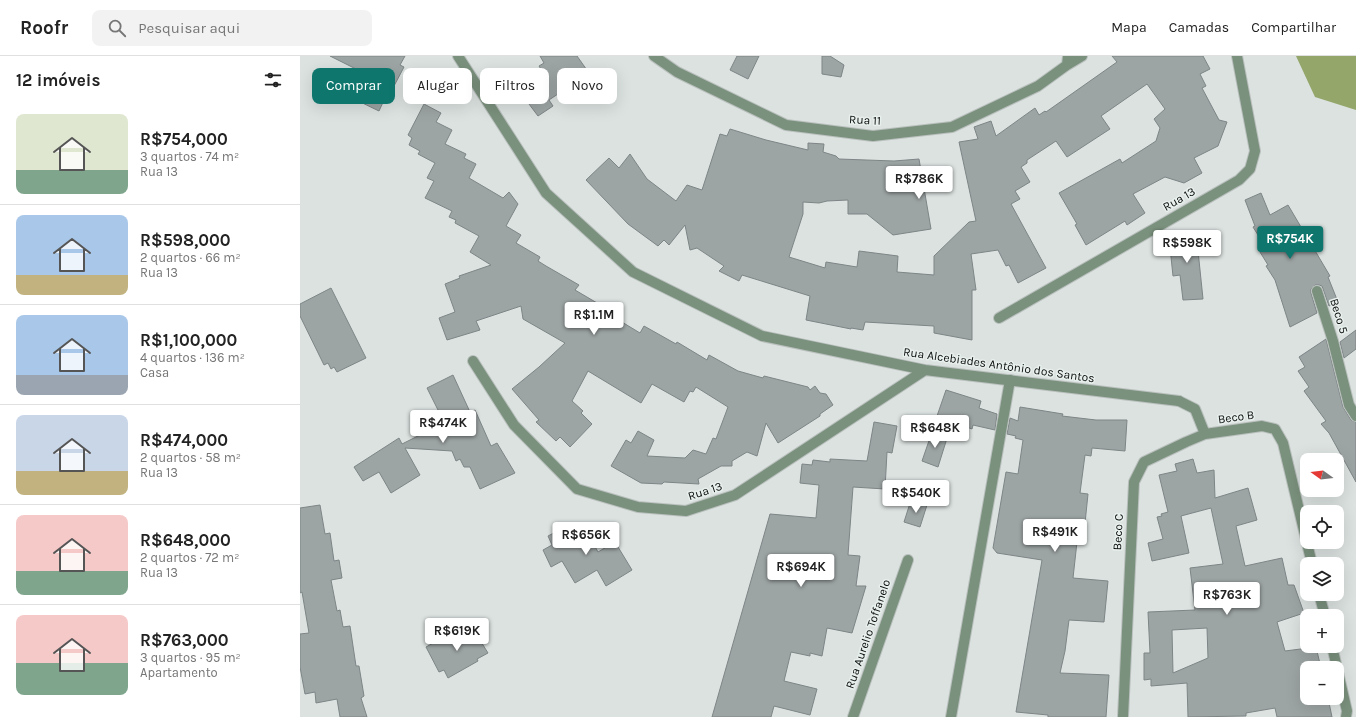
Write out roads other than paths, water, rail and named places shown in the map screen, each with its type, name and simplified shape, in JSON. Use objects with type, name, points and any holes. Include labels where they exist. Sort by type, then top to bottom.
[{"type":"street","name":"Rua Alcebiades Antônio dos Santos","points":[[458,56],[546,193],[633,272],[762,336],[925,370],[1179,401],[1195,409],[1205,434]]},
{"type":"street","name":"Rua 11","points":[[654,56],[677,72],[786,125],[873,136],[952,127],[1038,86],[1067,60]]},
{"type":"street","points":[[1067,60],[1082,56]]},
{"type":"street","name":"Rua 13","points":[[999,318],[1239,180],[1250,169],[1255,151],[1237,56]]},
{"type":"street","name":"Beco 5","points":[[1317,291],[1333,341],[1349,405],[1356,416]]},
{"type":"street","name":"Rua 13","points":[[473,361],[514,424],[577,489],[638,507],[686,511],[735,495],[925,370]]},
{"type":"street","points":[[951,717],[1010,380]]},
{"type":"street","name":"Beco B","points":[[1205,434],[1262,426],[1275,429],[1283,443],[1310,557]]},
{"type":"street","name":"Beco C","points":[[1122,717],[1134,482],[1144,462],[1205,434]]},
{"type":"street","name":"Rua Aurelio Toffanelo","points":[[853,717],[908,560]]},
{"type":"street","points":[[1344,699],[1347,712],[1346,717]]}]
